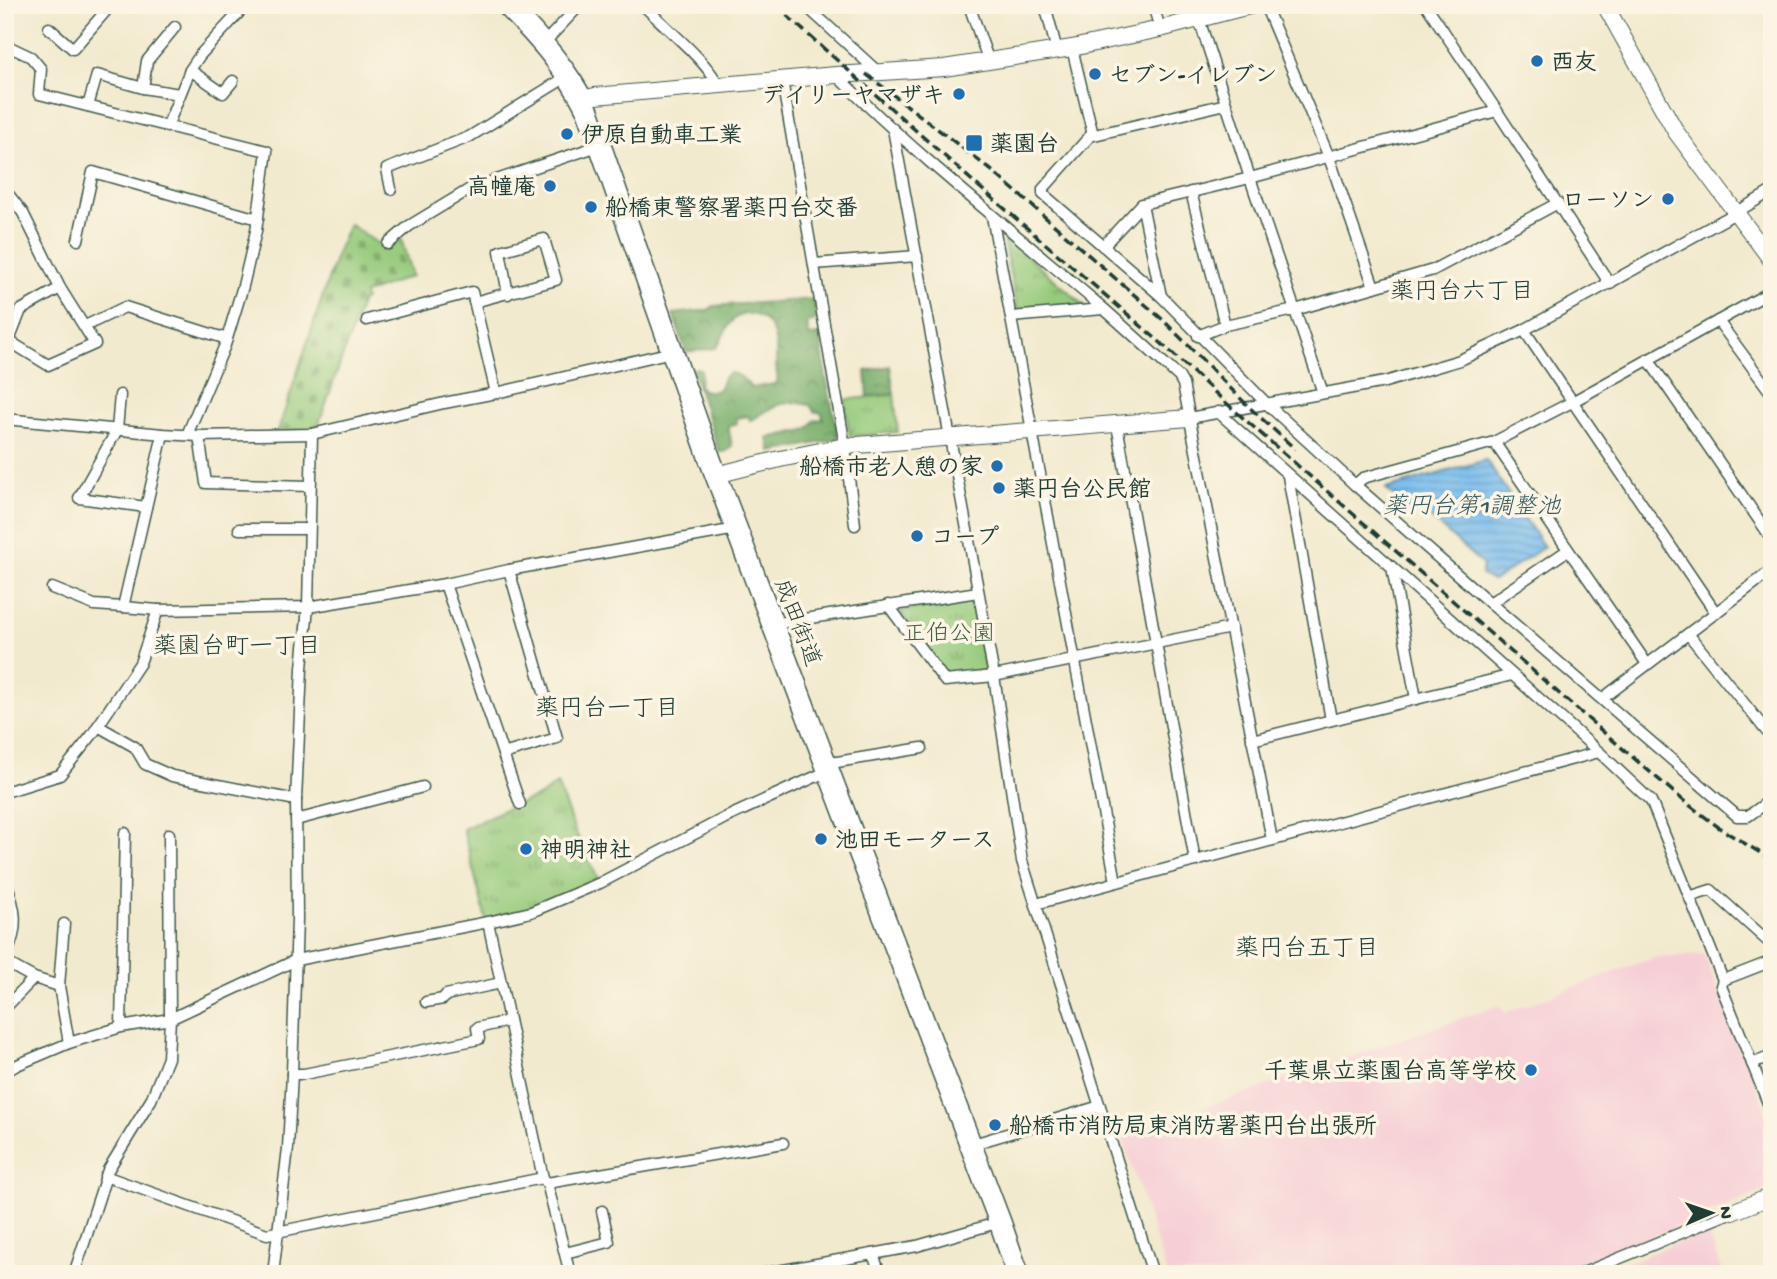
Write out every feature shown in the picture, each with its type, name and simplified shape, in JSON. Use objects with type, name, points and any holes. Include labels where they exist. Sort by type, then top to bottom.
[{"type":"highway","name":"成田街道","points":[[507,5],[544,43],[569,76],[582,99],[601,145],[716,475],[1018,1274]]},
{"type":"street","points":[[49,28],[73,49],[111,5]]},
{"type":"street","points":[[167,127],[190,70],[200,55],[246,5]]},
{"type":"street","points":[[544,43],[580,5]]},
{"type":"street","points":[[643,5],[703,64],[718,85]]},
{"type":"street","points":[[805,5],[878,72]]},
{"type":"street","points":[[969,5],[989,62]]},
{"type":"street","points":[[1045,5],[1065,49],[1094,135]]},
{"type":"street","points":[[1153,5],[1160,29]]},
{"type":"street","points":[[582,99],[989,62],[1160,29],[1192,15],[1253,5]]},
{"type":"street","points":[[1265,5],[1329,157],[1374,287]]},
{"type":"street","points":[[1426,5],[1610,284]]},
{"type":"street","points":[[1605,5],[1676,132],[1772,261]]},
{"type":"street","points":[[1192,15],[1226,104],[1323,393]]},
{"type":"street","points":[[142,88],[147,61],[175,27]]},
{"type":"street","points":[[12,48],[31,57],[41,69],[39,94],[267,151],[258,219],[243,286],[193,435],[206,483],[310,486]]},
{"type":"street","points":[[190,70],[223,93],[233,81]]},
{"type":"street","points":[[88,106],[97,75],[142,88],[179,94]]},
{"type":"street","points":[[836,75],[992,216],[1104,309],[1179,377],[1183,384],[1272,840]]},
{"type":"street","points":[[391,189],[387,169],[469,137],[569,76]]},
{"type":"street","points":[[782,80],[845,446],[855,525]]},
{"type":"street","points":[[1226,104],[1090,136],[1043,189],[1043,194],[1161,296],[1267,404],[1356,485],[1737,816],[1748,817],[1772,800]]},
{"type":"street","points":[[1103,246],[1142,204],[1250,178],[1497,111]]},
{"type":"street","points":[[893,129],[994,676],[1022,861],[1153,1274]]},
{"type":"street","points":[[388,244],[409,226],[470,189],[601,145]]},
{"type":"street","points":[[78,240],[93,172],[258,219]]},
{"type":"street","points":[[716,475],[845,446],[1189,418],[1385,382],[1426,371],[1461,359],[1524,330],[1772,191]]},
{"type":"street","points":[[1191,192],[1225,325]]},
{"type":"street","points":[[7,196],[23,213],[60,288],[95,344],[48,365],[7,345],[21,310],[60,288]]},
{"type":"street","points":[[1198,336],[1225,325],[1296,310],[1433,270],[1558,203]]},
{"type":"street","points":[[1142,204],[1161,296]]},
{"type":"street","points":[[992,216],[1115,882]]},
{"type":"street","points":[[474,302],[556,281],[544,239],[500,251],[508,293]]},
{"type":"street","points":[[814,264],[917,256]]},
{"type":"street","points":[[1356,485],[1363,478],[1494,442],[1772,291]]},
{"type":"street","points":[[367,320],[472,292],[496,393]]},
{"type":"street","points":[[85,326],[125,307],[227,339]]},
{"type":"street","points":[[1011,317],[1104,309]]},
{"type":"street","points":[[1718,321],[1772,394]]},
{"type":"street","points":[[1524,330],[1716,613]]},
{"type":"street","points":[[5,419],[163,434],[312,434],[672,352]]},
{"type":"street","points":[[1648,359],[1772,539]]},
{"type":"street","points":[[120,395],[117,430],[79,498],[146,507]]},
{"type":"street","points":[[1218,412],[1651,801],[1723,980],[1721,986],[1772,1114]]},
{"type":"street","points":[[1116,425],[1195,861]]},
{"type":"street","points":[[123,607],[163,434]]},
{"type":"street","points":[[273,1274],[288,1148],[292,1074],[296,960],[296,800],[302,668],[308,607],[312,434]]},
{"type":"street","points":[[1494,442],[1647,664]]},
{"type":"street","points":[[1288,476],[1331,720]]},
{"type":"street","points":[[239,528],[309,529]]},
{"type":"street","points":[[52,588],[94,605],[159,610],[308,607],[736,529]]},
{"type":"street","points":[[1490,603],[1568,550]]},
{"type":"street","points":[[1392,567],[1416,699]]},
{"type":"street","points":[[503,754],[557,738],[509,570]]},
{"type":"street","points":[[1602,699],[1770,574]]},
{"type":"street","points":[[445,584],[520,804]]},
{"type":"street","points":[[772,624],[978,592]]},
{"type":"street","points":[[888,606],[945,681],[994,676],[1231,628]]},
{"type":"street","points":[[5,792],[60,775],[98,726],[140,663],[159,610]]},
{"type":"street","points":[[1689,635],[1772,738]]},
{"type":"street","points":[[1252,740],[1512,675]]},
{"type":"street","points":[[98,726],[135,747],[145,764],[172,776],[296,800]]},
{"type":"street","points":[[5,1072],[69,1043],[121,1027],[170,1019],[296,960],[531,912],[600,883],[827,767],[922,748]]},
{"type":"street","points":[[1036,904],[1599,752]]},
{"type":"street","points":[[296,820],[423,787]]},
{"type":"street","points":[[121,1027],[125,833]]},
{"type":"street","points":[[74,1274],[108,1170],[151,1100],[168,1058],[169,834]]},
{"type":"street","points":[[5,880],[15,906],[12,944],[5,960],[34,978],[59,986]]},
{"type":"street","points":[[1689,897],[1711,890],[1772,945]]},
{"type":"street","points":[[488,922],[545,1180],[570,1274]]},
{"type":"street","points":[[64,924],[59,986],[69,1043]]},
{"type":"street","points":[[1723,980],[1772,961]]},
{"type":"street","points":[[5,1008],[34,978]]},
{"type":"street","points":[[426,1002],[501,983]]},
{"type":"street","points":[[292,1074],[304,1074],[478,1039],[477,1028],[509,1021]]},
{"type":"street","points":[[1752,1064],[1772,1056]]},
{"type":"street","points":[[970,1145],[1100,1106]]},
{"type":"street","points":[[105,1177],[267,1234],[545,1180],[783,1143]]},
{"type":"street","points":[[1581,1274],[1772,1196]]},
{"type":"street","points":[[565,1254],[609,1242],[602,1211]]},
{"type":"street","points":[[761,1274],[917,1246],[1000,1222]]},
{"type":"street","points":[[873,1254],[880,1274]]},
{"type":"shaded area","name":"千葉県立薬園台高等学校","points":[[1704,954],[1772,1127],[1772,1188],[1559,1274],[1167,1274],[1122,1136],[1500,1005],[1505,1013],[1655,957]]},
{"type":"shaded area","points":[[1707,1230],[1723,1274],[1601,1274],[1662,1249]]},
{"type":"green space","points":[[349,224],[386,249],[401,239],[412,276],[364,294],[365,300],[362,301],[317,429],[278,431],[337,253]]},
{"type":"green space","points":[[1002,234],[1086,307],[1018,312]]},
{"type":"green space","points":[[814,299],[817,320],[807,323],[809,336],[820,335],[839,439],[771,452],[768,438],[805,430],[814,421],[823,419],[822,413],[814,411],[810,405],[785,403],[750,421],[749,416],[736,418],[737,423],[728,426],[732,446],[727,451],[719,452],[692,369],[701,370],[699,386],[706,391],[719,389],[724,378],[731,373],[742,378],[751,388],[774,384],[778,380],[773,332],[762,318],[753,314],[738,316],[731,322],[716,348],[686,352],[673,314],[708,310],[714,306]]},
{"type":"green space","points":[[890,366],[894,394],[868,397],[866,371]]},
{"type":"green space","points":[[894,394],[898,432],[850,436],[844,400]]},
{"type":"green space","name":"正伯公園","points":[[967,601],[972,604],[985,667],[983,672],[946,676],[900,611]]},
{"type":"green space","points":[[557,784],[598,879],[529,909],[486,920],[463,829],[540,796]]},
{"type":"water","name":"薬円台第1調整池","points":[[1486,460],[1544,547],[1493,581],[1481,575],[1483,565],[1425,513],[1410,510],[1386,489]]},
{"type":"railway","points":[[775,5],[1594,724],[1684,801],[1721,829],[1772,860]]},
{"type":"railway","points":[[866,74],[991,170],[1162,319],[1249,407],[1295,449]]},
{"type":"place","name":"西友","points":[[1537,61]]},
{"type":"place","name":"セブン-イレブン","points":[[1095,74]]},
{"type":"place","name":"デイリーヤマザキ","points":[[959,94]]},
{"type":"place","name":"伊原自動車工業","points":[[567,134]]},
{"type":"place","name":"薬園台","points":[[974,143]]},
{"type":"place","name":"高幢庵","points":[[550,186]]},
{"type":"place","name":"ローソン","points":[[1668,199]]},
{"type":"place","name":"船橋東警察署薬円台交番","points":[[591,207]]},
{"type":"place","name":"船橋市老人憩の家","points":[[997,466]]},
{"type":"place","name":"薬円台公民館","points":[[999,488]]},
{"type":"place","name":"コープ","points":[[917,536]]},
{"type":"place","name":"池田モータース","points":[[821,839]]},
{"type":"place","name":"神明神社","points":[[526,849]]},
{"type":"place","name":"千葉県立薬園台高等学校","points":[[1531,1070]]},
{"type":"place","name":"船橋市消防局東消防署薬円台出張所","points":[[995,1125]]},
{"type":"district","name":"薬円台六丁目","points":[[1462,290]]},
{"type":"district","name":"薬園台町一丁目","points":[[237,645]]},
{"type":"district","name":"薬円台一丁目","points":[[607,707]]},
{"type":"district","name":"薬円台五丁目","points":[[1307,947]]}]
